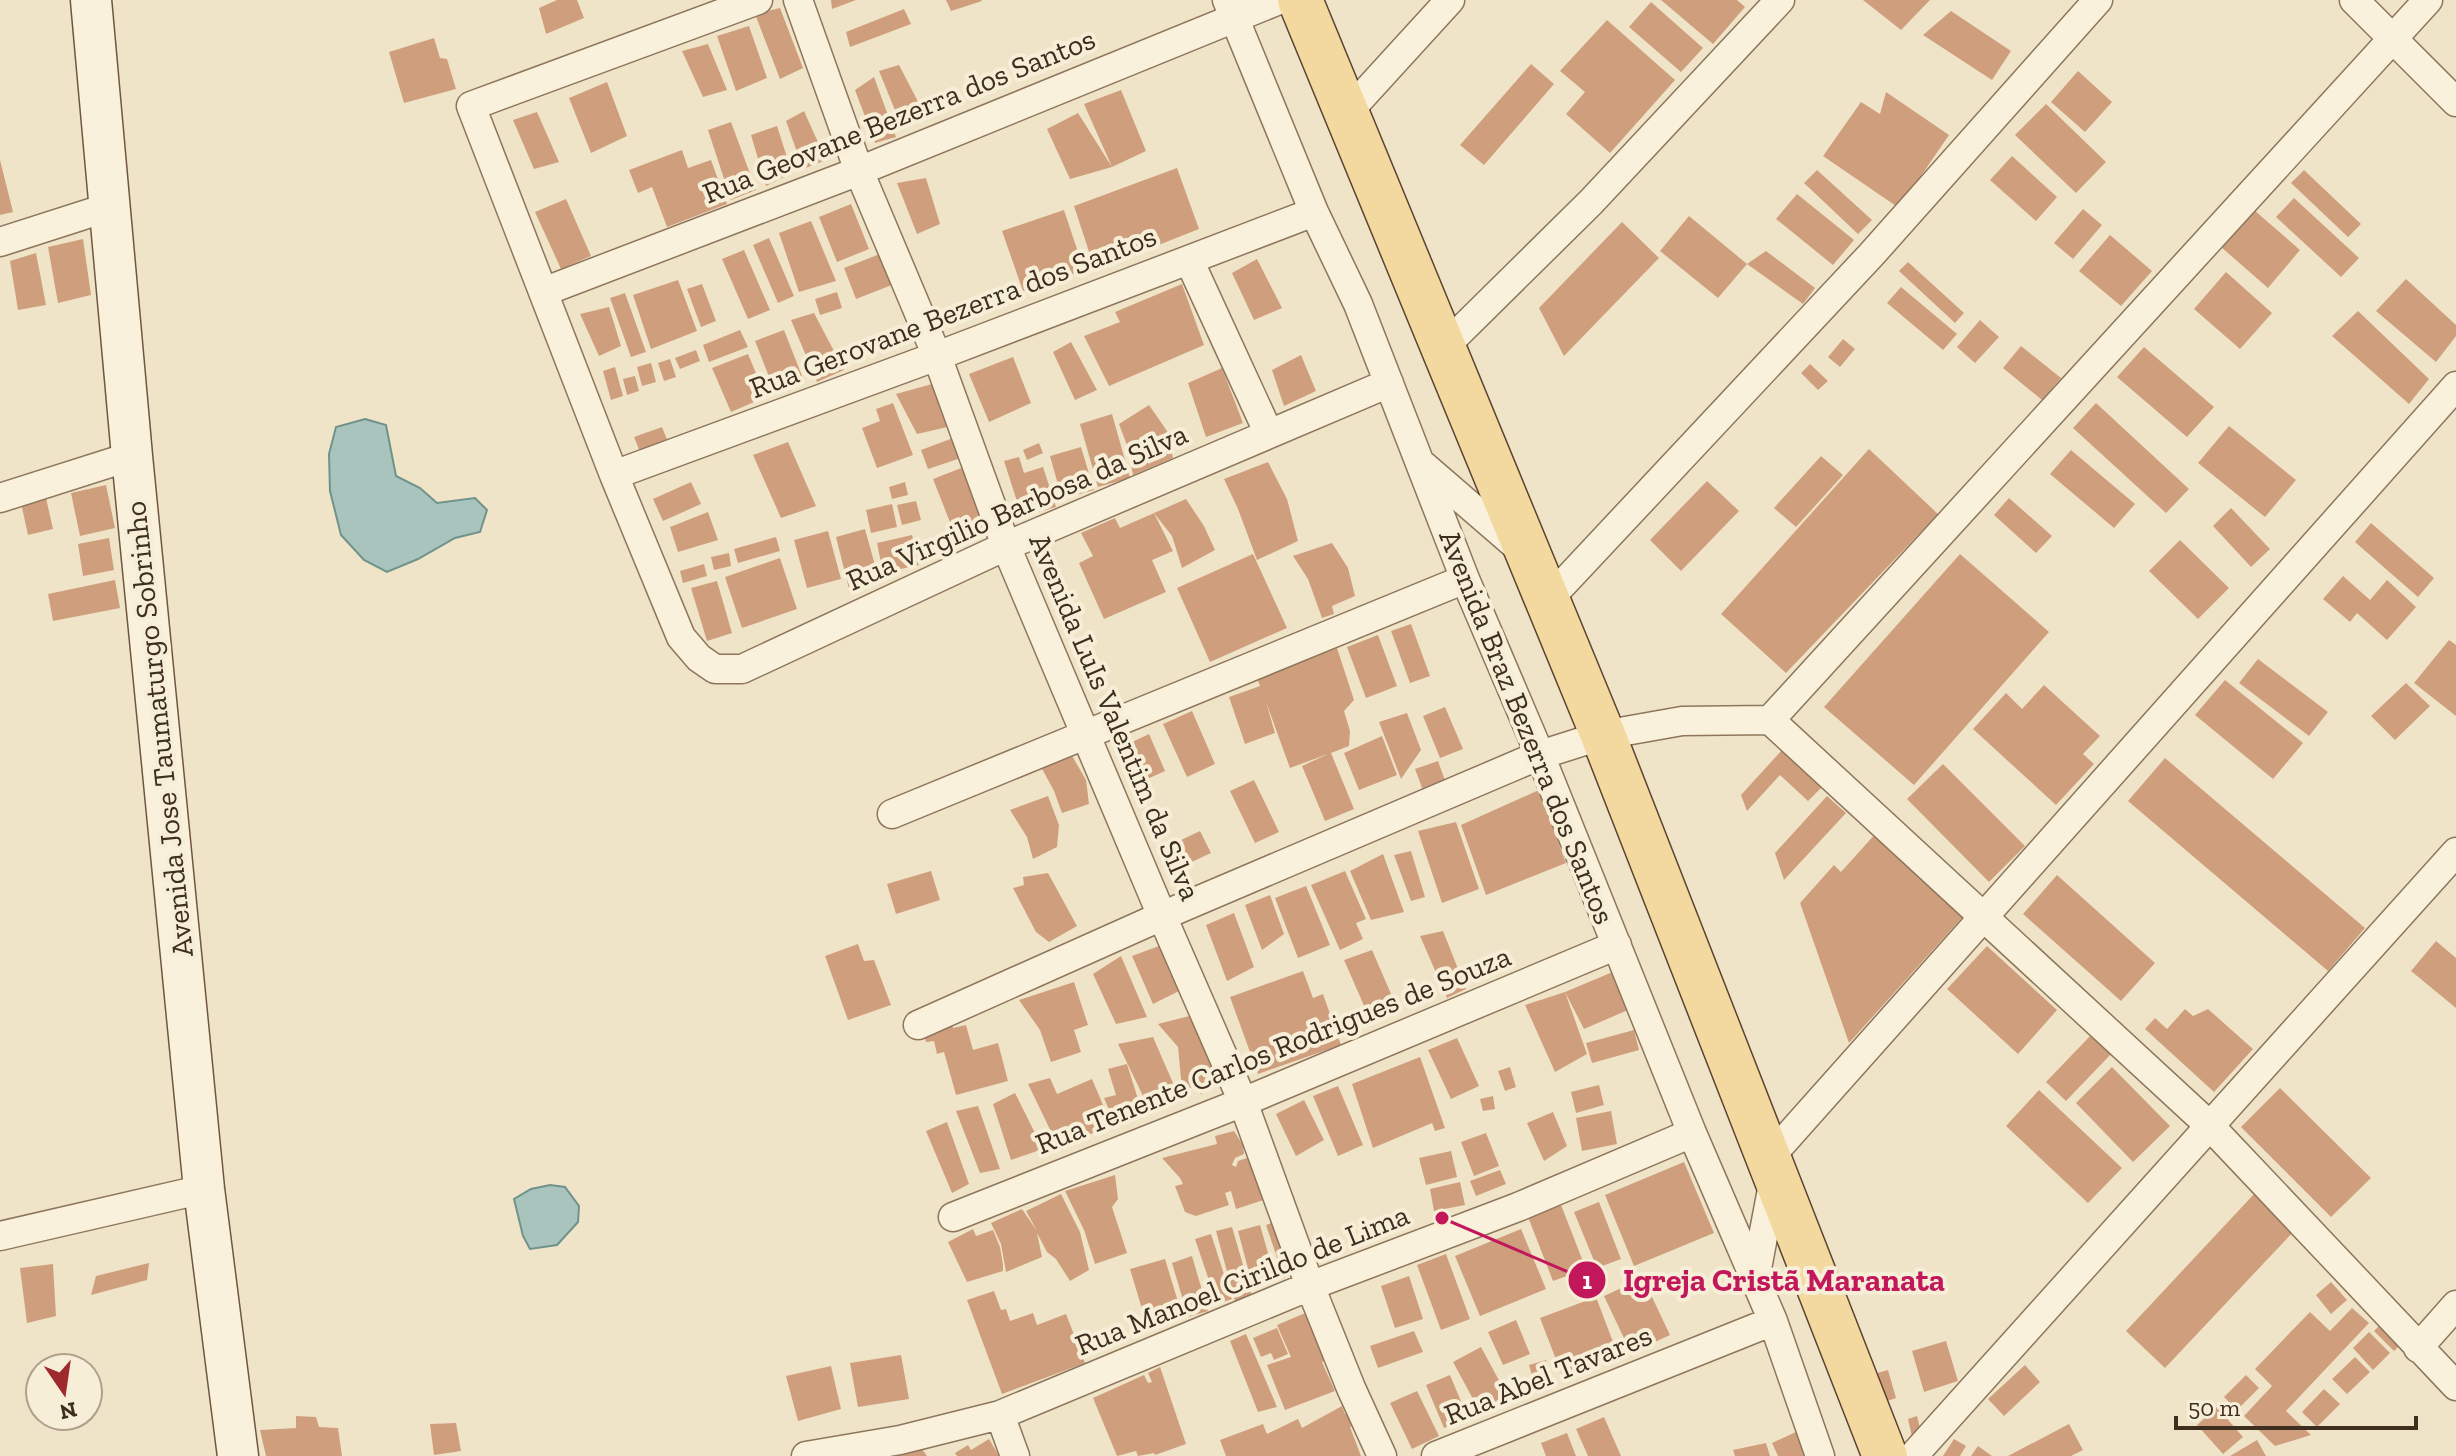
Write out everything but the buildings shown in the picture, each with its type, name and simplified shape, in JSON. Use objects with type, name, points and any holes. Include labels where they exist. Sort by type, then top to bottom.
[{"type":"main road","points":[[1300,0],[1603,735],[1885,1456]]},
{"type":"street","name":"Avenida Jose Taumaturgo Sobrinho","points":[[91,0],[204,1189],[238,1456]]},
{"type":"street","points":[[614,475],[471,106],[758,0]]},
{"type":"street","name":"Avenida LuIs Valentim da Silva","points":[[798,0],[859,171],[937,356],[1006,546],[1243,1102],[1310,1286],[1382,1456]]},
{"type":"street","name":"Rua Geovane Bezerra dos Santos","points":[[543,292],[1075,85],[1231,8],[1279,0]]},
{"type":"street","points":[[1346,114],[1450,0]]},
{"type":"street","points":[[1442,349],[1591,202],[1780,0]]},
{"type":"street","points":[[1547,601],[1871,255],[2098,0]]},
{"type":"street","points":[[2354,0],[2456,102]]},
{"type":"street","points":[[1770,720],[2428,0]]},
{"type":"street","name":"Avenida Braz Bezerra dos Santos","points":[[1231,8],[1314,212],[1358,304],[1465,579],[1540,755],[1692,1133],[1773,1321],[1820,1456]]},
{"type":"street","points":[[0,242],[109,207]]},
{"type":"street","name":"Rua Gerovane Bezerra dos Santos","points":[[614,475],[1314,212]]},
{"type":"street","points":[[1189,260],[1269,434]]},
{"type":"street","name":"Rua Virgilio Barbosa da Silva","points":[[614,475],[681,637],[699,658],[715,669],[742,669],[1006,546],[1389,383]]},
{"type":"street","points":[[1755,1279],[1772,1166],[1985,916],[2456,386]]},
{"type":"street","points":[[0,498],[132,456]]},
{"type":"street","points":[[1421,463],[1530,557]]},
{"type":"street","points":[[892,814],[1465,579]]},
{"type":"street","points":[[918,1025],[1162,916],[1540,755],[1603,735],[1682,721],[1770,720],[2209,1125],[2456,1386]]},
{"type":"street","points":[[1913,1456],[2456,852]]},
{"type":"street","name":"Rua Tenente Carlos Rodrigues de Souza","points":[[953,1217],[1243,1102],[1617,945]]},
{"type":"street","name":"Rua Manoel Cirildo de Lima","points":[[806,1456],[900,1440],[1000,1415],[1310,1286],[1518,1207],[1692,1133]]},
{"type":"street","points":[[0,1236],[204,1189]]},
{"type":"street","points":[[2418,1348],[2456,1305]]},
{"type":"street","name":"Rua Abel Tavares","points":[[1436,1456],[1773,1321]]},
{"type":"street","points":[[1000,1415],[1015,1456]]},
{"type":"water","points":[[365,419],[386,425],[396,476],[420,488],[437,503],[475,498],[487,510],[480,532],[455,538],[387,572],[364,560],[341,535],[330,491],[329,454],[336,427]]},
{"type":"water","points":[[550,1185],[565,1187],[579,1206],[578,1222],[557,1245],[530,1249],[523,1236],[514,1199],[531,1189]]},
{"type":"place","name":"Igreja Cristã Maranata","points":[[1442,1218]]}]
